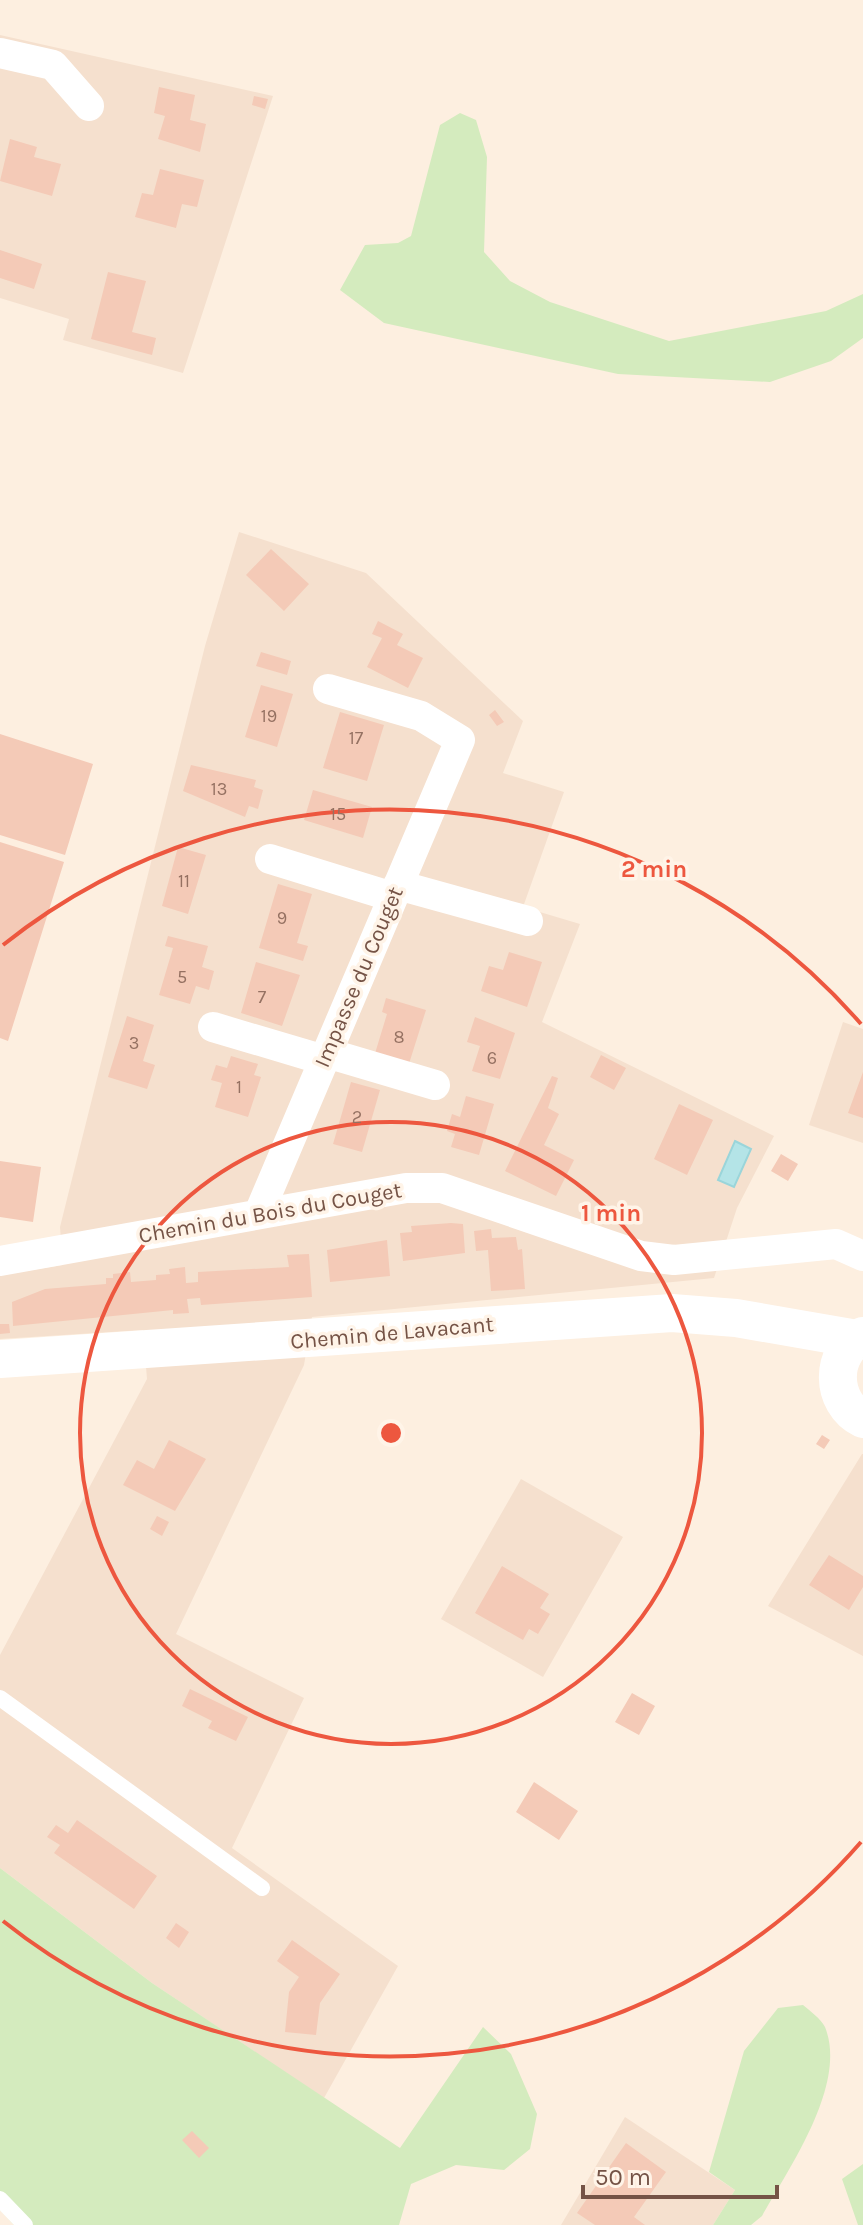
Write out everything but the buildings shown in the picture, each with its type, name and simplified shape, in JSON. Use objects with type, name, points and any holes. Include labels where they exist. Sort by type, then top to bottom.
[{"type":"street","points":[[0,53],[53,65],[89,106]]},
{"type":"street","name":"Impasse du Couget","points":[[259,1213],[460,740],[421,716],[328,689]]},
{"type":"street","points":[[270,859],[528,921]]},
{"type":"street","points":[[213,1027],[435,1085]]},
{"type":"street","name":"Chemin du Bois du Couget","points":[[0,1261],[406,1188],[442,1188],[641,1256],[674,1260],[836,1244],[863,1256]]},
{"type":"street","name":"Chemin de Lavacant","points":[[0,1359],[672,1313],[736,1318],[783,1329],[860,1337]]},
{"type":"street","name":"Chemin de Lavacant","points":[[783,1329],[837,1379],[847,1407],[863,1419]]},
{"type":"street","points":[[837,1379],[839,1363],[860,1337]]},
{"type":"lane","points":[[0,1698],[262,1888]]},
{"type":"lane","points":[[0,2199],[25,2225]]},
{"type":"shaded area","points":[[0,35],[273,96],[183,373],[63,340],[69,319],[0,298]]},
{"type":"shaded area","points":[[239,532],[366,573],[523,721],[503,773],[564,792],[523,907],[580,924],[542,1022],[774,1136],[737,1208],[714,1278],[312,1317],[304,1365],[176,1634],[304,1698],[232,1848],[398,1966],[324,2098],[152,1983],[0,1868],[0,1655],[147,1379],[143,1330],[0,1339],[0,1275],[63,1265],[60,1227],[205,646]]},
{"type":"shaded area","points":[[843,1022],[863,1029],[863,1143],[809,1125]]},
{"type":"shaded area","points":[[863,1454],[863,1656],[768,1606]]},
{"type":"shaded area","points":[[521,1479],[623,1537],[543,1677],[441,1619]]},
{"type":"shaded area","points":[[625,2117],[735,2190],[713,2225],[561,2225]]},
{"type":"green space","points":[[460,113],[476,120],[487,157],[484,252],[510,281],[550,302],[669,341],[826,311],[863,294],[863,338],[831,361],[770,382],[618,374],[384,323],[340,290],[365,245],[398,243],[411,236],[440,125]]},
{"type":"green space","points":[[0,1868],[152,1983],[400,2148],[483,2027],[511,2054],[537,2114],[530,2149],[504,2170],[456,2165],[411,2184],[399,2225],[14,2225],[0,2210]]},
{"type":"green space","points":[[803,2005],[825,2027],[830,2050],[829,2074],[812,2125],[762,2216],[751,2225],[713,2225],[735,2190],[709,2172],[744,2051],[778,2008]]},
{"type":"green space","points":[[863,2164],[863,2225],[858,2225],[842,2179]]},
{"type":"water","points":[[735,1141],[751,1149],[734,1187],[718,1180]]}]
